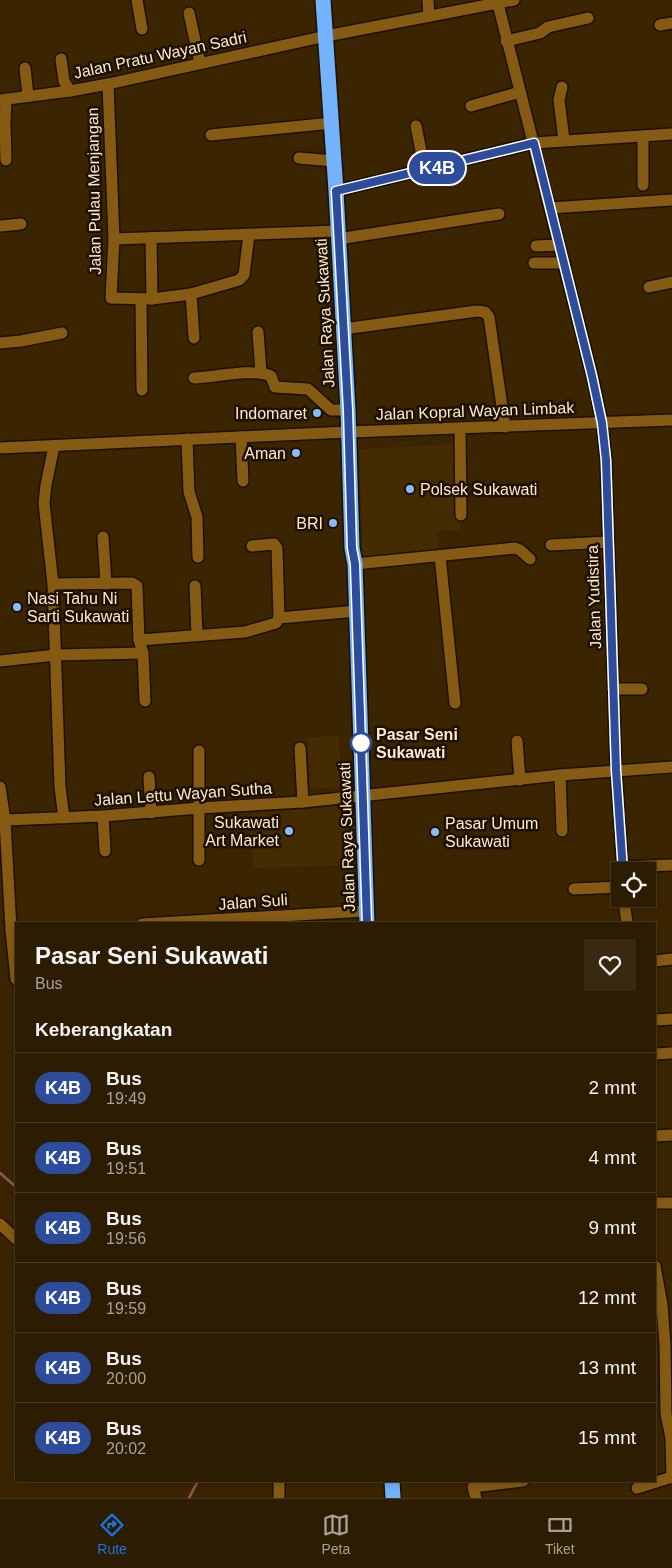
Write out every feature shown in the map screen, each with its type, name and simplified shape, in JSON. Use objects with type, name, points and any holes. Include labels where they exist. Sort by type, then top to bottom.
[{"type":"highway","name":"Jalan Raya Sukawati","points":[[323,0],[348,410],[367,917]]},
{"type":"highway","points":[[392,1482],[393,1498]]},
{"type":"street","points":[[137,0],[142,29]]},
{"type":"street","points":[[428,0],[429,16]]},
{"type":"street","name":"Jalan Pratu Wayan Sadri","points":[[3,100],[108,84],[326,36],[497,1],[514,0]]},
{"type":"street","name":"Jalan Yudistira","points":[[497,1],[564,263],[602,423],[606,460],[616,770],[623,862]]},
{"type":"street","points":[[189,13],[200,63]]},
{"type":"street","points":[[506,41],[540,33],[548,26],[588,18]]},
{"type":"street","points":[[660,25],[672,24]]},
{"type":"street","points":[[61,59],[64,81],[70,91]]},
{"type":"street","points":[[25,68],[28,96]]},
{"type":"street","name":"Jalan Pulau Menjangan","points":[[108,84],[114,239],[111,298],[147,299]]},
{"type":"street","points":[[562,87],[559,100],[564,140]]},
{"type":"street","points":[[471,106],[520,92]]},
{"type":"street","points":[[3,100],[6,160]]},
{"type":"street","points":[[211,135],[332,123]]},
{"type":"street","points":[[416,126],[425,171]]},
{"type":"street","points":[[336,191],[425,171],[534,143],[672,134]]},
{"type":"street","points":[[643,136],[643,185]]},
{"type":"street","points":[[299,158],[334,160]]},
{"type":"street","points":[[550,208],[672,200]]},
{"type":"street","points":[[114,239],[249,234],[338,235],[499,214]]},
{"type":"street","points":[[0,226],[21,224]]},
{"type":"street","points":[[147,299],[191,294],[242,278],[244,275],[249,234]]},
{"type":"street","points":[[142,390],[151,238]]},
{"type":"street","points":[[536,246],[559,245]]},
{"type":"street","points":[[534,263],[564,263]]},
{"type":"street","points":[[648,287],[672,282]]},
{"type":"street","points":[[191,294],[194,338]]},
{"type":"street","points":[[344,329],[478,311],[485,312],[489,317],[505,427]]},
{"type":"street","points":[[258,332],[261,372]]},
{"type":"street","points":[[0,343],[62,333]]},
{"type":"street","points":[[194,378],[261,372],[271,376],[273,386],[276,388],[308,389],[331,410],[348,410]]},
{"type":"street","name":"Jalan Kopral Wayan Limbak","points":[[0,448],[672,420]]},
{"type":"street","points":[[460,428],[461,515]]},
{"type":"street","points":[[241,437],[243,481]]},
{"type":"street","points":[[187,439],[189,492],[197,517],[198,557]]},
{"type":"street","points":[[54,446],[44,503],[54,584],[60,787],[64,818]]},
{"type":"street","points":[[103,537],[106,584]]},
{"type":"street","points":[[551,545],[608,542]]},
{"type":"street","points":[[139,640],[245,632],[276,623],[279,618],[277,548],[274,544],[252,546]]},
{"type":"street","points":[[355,564],[515,548],[530,559]]},
{"type":"street","points":[[440,556],[455,704]]},
{"type":"street","points":[[54,584],[132,583],[137,586],[139,640],[143,653],[145,700]]},
{"type":"street","points":[[196,586],[197,635]]},
{"type":"street","points":[[279,618],[357,611]]},
{"type":"street","points":[[0,660],[56,655],[143,653]]},
{"type":"street","points":[[613,689],[642,689]]},
{"type":"street","points":[[516,742],[520,780]]},
{"type":"street","points":[[300,748],[303,802]]},
{"type":"street","points":[[199,751],[199,860]]},
{"type":"street","name":"Jalan Lettu Wayan Sutha","points":[[3,826],[64,818],[303,802],[560,775],[672,767]]},
{"type":"street","points":[[560,775],[562,831]]},
{"type":"street","points":[[149,777],[151,813]]},
{"type":"street","points":[[0,787],[9,930],[15,972]]},
{"type":"street","points":[[103,816],[105,851]]},
{"type":"street","points":[[656,866],[672,865]]},
{"type":"street","points":[[574,889],[611,887]]},
{"type":"street","points":[[625,907],[626,922]]},
{"type":"street","name":"Jalan Suli","points":[[203,922],[367,917]]},
{"type":"street","points":[[656,961],[672,959]]},
{"type":"street","points":[[656,1020],[672,1019]]},
{"type":"street","points":[[656,1054],[672,1054]]},
{"type":"street","points":[[656,1136],[672,1135]]},
{"type":"street","points":[[656,1203],[672,1203]]},
{"type":"street","points":[[0,1224],[15,1238]]},
{"type":"street","points":[[638,1488],[672,1477],[671,1438],[660,1415],[668,1345],[667,1305],[656,1274]]},
{"type":"street","points":[[279,1482],[279,1498]]},
{"type":"street","points":[[474,1489],[517,1482]]},
{"type":"shaded area","name":"Polsek Sukawati","points":[[458,444],[460,530],[437,531],[439,552],[363,559],[359,449]]},
{"type":"shaded area","name":"Pasar Seni Sukawati","points":[[339,736],[341,788],[310,789],[308,737]]},
{"type":"shaded area","name":"Pasar Seni Sukawati","points":[[354,805],[358,859],[352,865],[260,868],[253,866],[249,814]]},
{"type":"waterway","points":[[0,1173],[15,1186]]},
{"type":"waterway","points":[[189,1498],[197,1482]]},
{"type":"bus line","name":"K4B","points":[[367,922],[355,564],[352,548],[348,410],[336,191],[425,171],[534,143],[580,323],[602,423],[606,460],[616,770],[622,862]]},
{"type":"place","name":"Indomaret","points":[[317,413]]},
{"type":"place","name":"Aman","points":[[296,453]]},
{"type":"place","name":"Polsek Sukawati","points":[[410,489]]},
{"type":"place","name":"BRI","points":[[333,523]]},
{"type":"place","name":"Nasi Tahu Ni Sarti Sukawati","points":[[17,607]]},
{"type":"place","name":"Pasar Seni Sukawati","points":[[361,743]]},
{"type":"place","name":"Sukawati Art Market","points":[[289,831]]},
{"type":"place","name":"Pasar Umum Sukawati","points":[[435,832]]}]
